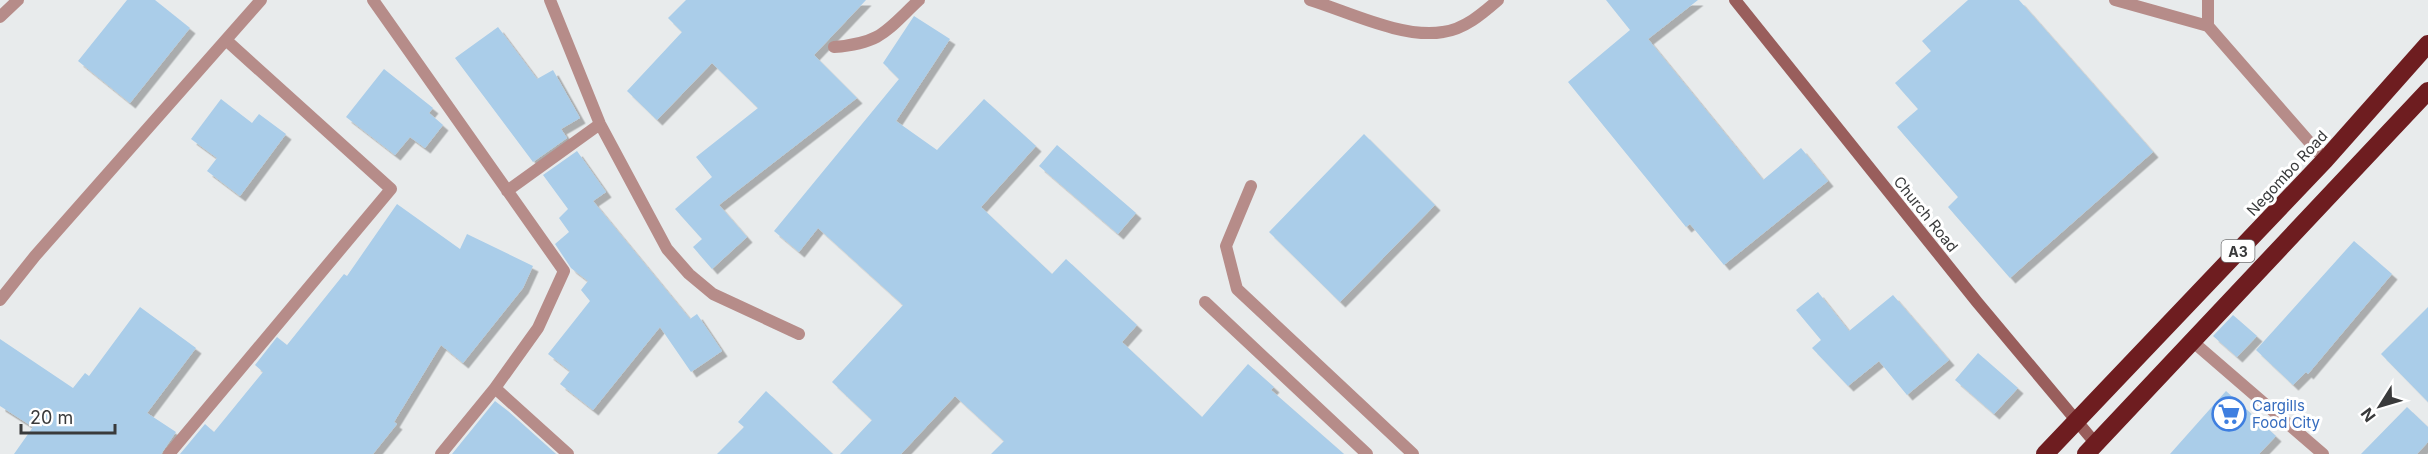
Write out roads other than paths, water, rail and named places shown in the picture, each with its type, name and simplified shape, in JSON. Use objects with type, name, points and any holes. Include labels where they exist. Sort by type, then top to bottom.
[{"type":"highway","name":"Negombo Road","points":[[2045,454],[2325,159],[2428,44]]},
{"type":"highway","name":"A3","points":[[2091,449],[2428,91]]},
{"type":"street","points":[[0,17],[18,0]]},
{"type":"street","points":[[0,300],[35,256],[261,0]]},
{"type":"street","points":[[373,0],[564,271],[538,328],[495,388],[441,454]]},
{"type":"street","points":[[550,0],[600,124],[667,249],[713,294],[799,334]]},
{"type":"street","points":[[834,47],[863,45],[882,36],[919,0]]},
{"type":"street","points":[[1310,0],[1412,33],[1445,32],[1476,19],[1498,0]]},
{"type":"street","name":"Church Road","points":[[1735,0],[1977,302],[2077,421],[2091,449]]},
{"type":"street","points":[[2115,0],[2208,26],[2325,159]]},
{"type":"street","points":[[2208,0],[2208,26]]},
{"type":"street","points":[[169,454],[391,189],[226,40]]},
{"type":"street","points":[[507,191],[600,124]]},
{"type":"street","points":[[1251,186],[1226,246],[1237,289],[1413,454]]},
{"type":"street","points":[[1205,302],[1367,454]]},
{"type":"street","points":[[2192,341],[2323,454]]},
{"type":"street","points":[[495,388],[568,454]]},
{"type":"place","name":"Cargills Food City","points":[[2229,414]]}]
